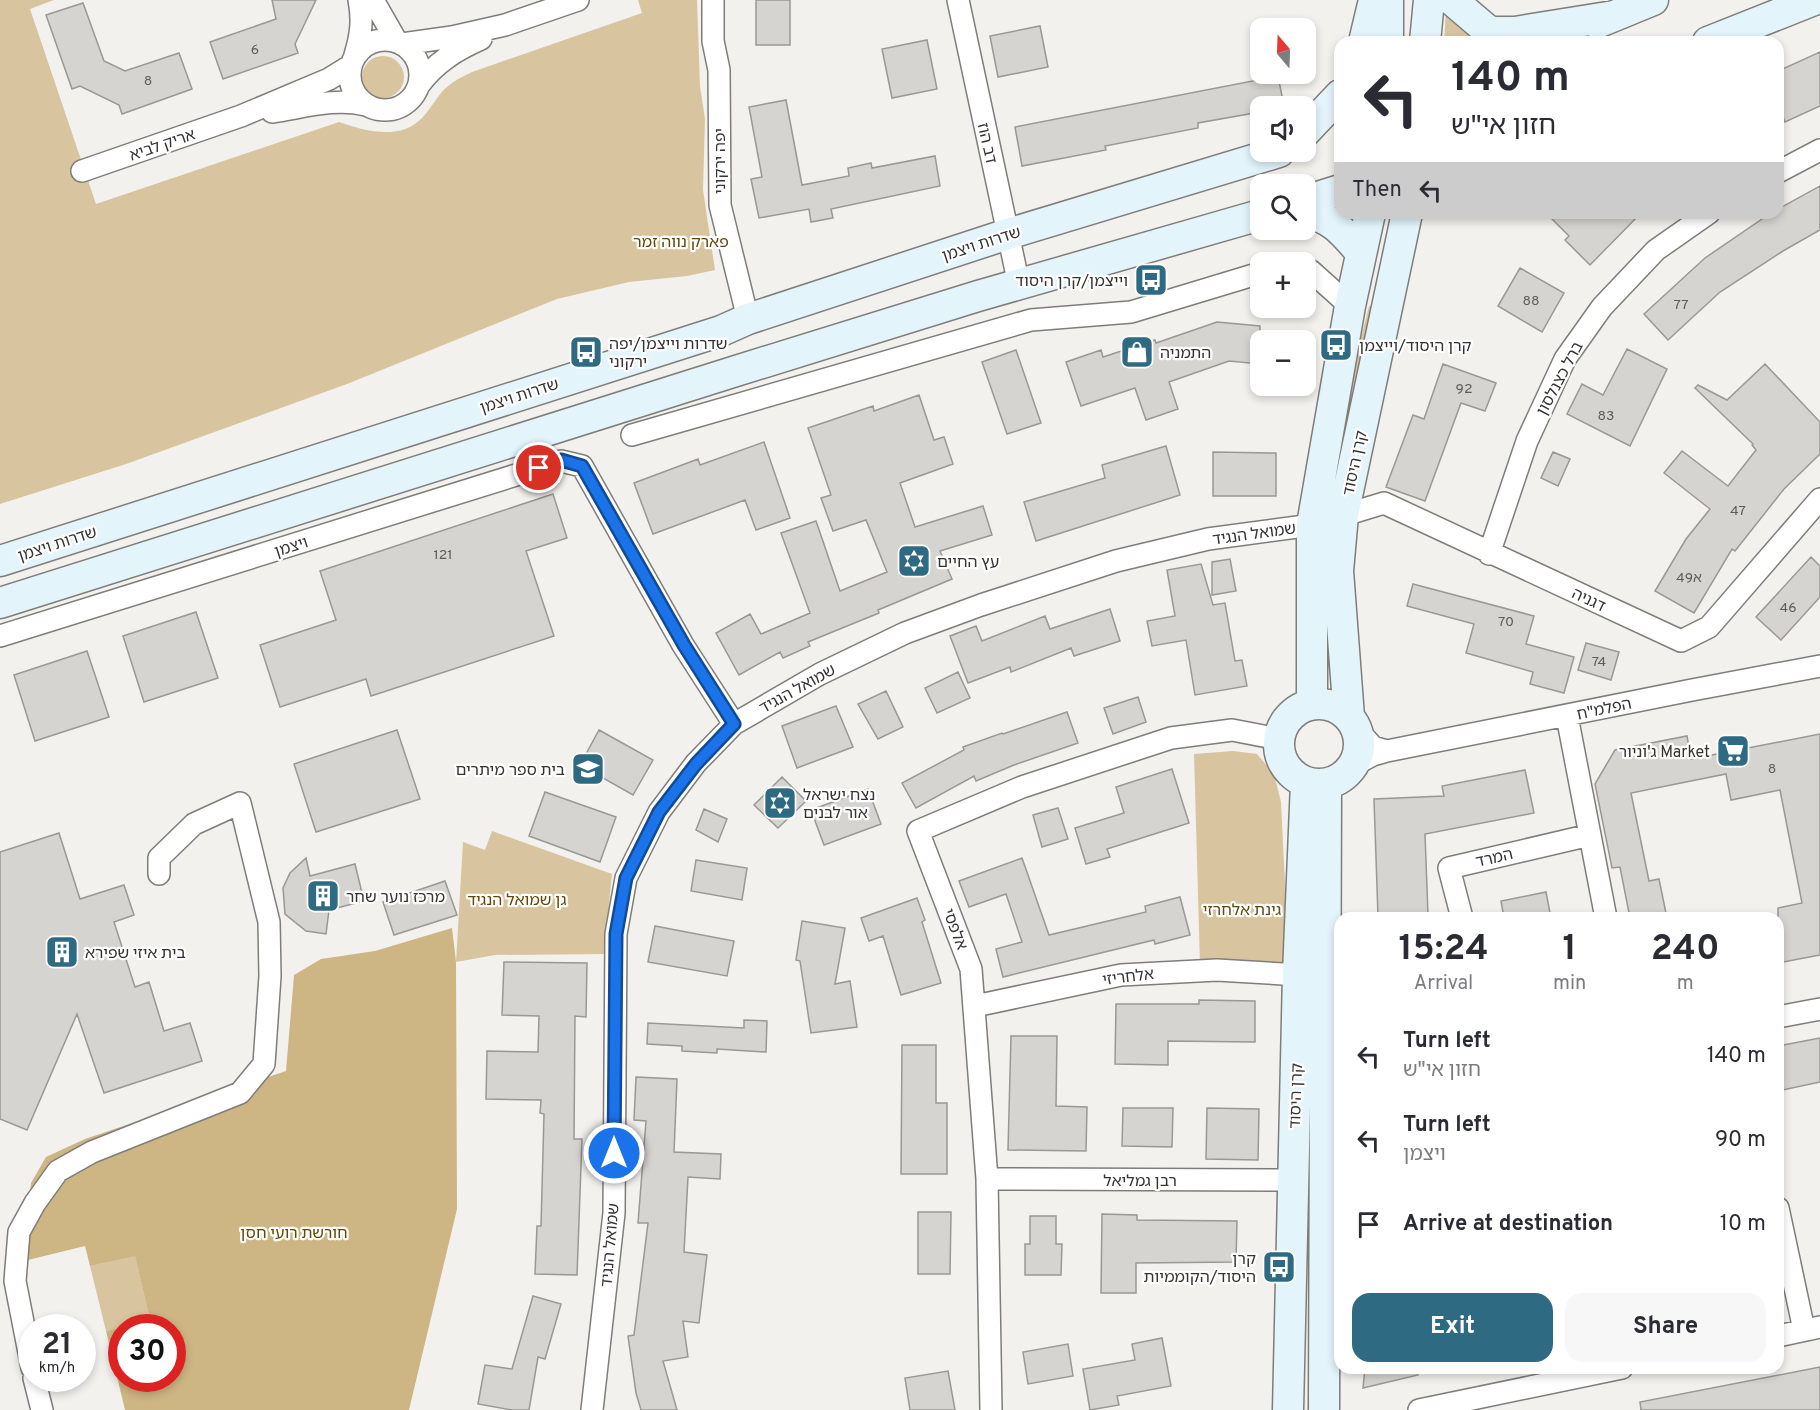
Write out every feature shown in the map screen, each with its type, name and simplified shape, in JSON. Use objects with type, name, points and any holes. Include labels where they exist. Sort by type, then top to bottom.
[{"type":"main road","points":[[1365,36],[1374,0]]},
{"type":"main road","points":[[1388,0],[1388,36]]},
{"type":"main road","points":[[1426,36],[1429,0]]},
{"type":"main road","points":[[1452,0],[1492,33],[1515,32],[1614,16]]},
{"type":"main road","points":[[1567,36],[1653,0]]},
{"type":"main road","points":[[1723,36],[1814,0]]},
{"type":"main road","points":[[1316,120],[1334,101]]},
{"type":"main road","points":[[1316,138],[1334,131]]},
{"type":"main road","name":"שדרות ויצמן","points":[[0,561],[721,331],[748,319],[1008,234],[1250,161]]},
{"type":"main road","points":[[1316,198],[1334,192]]},
{"type":"main road","points":[[1316,216],[1335,224],[1361,254]]},
{"type":"main road","points":[[0,603],[714,378],[1019,285],[1250,218]]},
{"type":"main road","name":"קרן היסוד","points":[[1312,704],[1312,525],[1350,306],[1369,219]]},
{"type":"main road","name":"קרן היסוד","points":[[1353,723],[1338,571],[1343,515],[1406,219]]},
{"type":"main road","points":[[1396,263],[1422,219]]},
{"type":"main road","points":[[1312,704],[1326,704],[1338,709],[1353,723],[1359,741],[1358,753],[1354,765],[1337,781],[1316,783],[1296,778],[1282,761],[1279,739],[1282,727],[1290,716],[1300,709],[1312,704]]},
{"type":"main road","name":"קרן היסוד","points":[[1288,1410],[1298,974],[1316,783]]},
{"type":"main road","name":"קרן היסוד","points":[[1316,783],[1324,1410]]},
{"type":"street","points":[[359,0],[362,17],[361,36],[349,77],[351,88],[357,98],[375,110],[397,109],[414,95],[428,73],[448,56],[490,36],[505,25]]},
{"type":"street","points":[[373,0],[400,43],[411,51],[418,62],[419,85]]},
{"type":"street","points":[[352,61],[363,46],[374,41],[386,40],[400,43],[452,37],[505,25],[578,0]]},
{"type":"street","name":"יפה ירקוני","points":[[713,0],[713,41],[719,70],[720,205],[748,319]]},
{"type":"street","name":"דב הוז","points":[[958,0],[1019,285]]},
{"type":"street","name":"אריק לביא","points":[[82,171],[241,116],[329,79],[352,61]]},
{"type":"street","name":"אריק לביא","points":[[241,116],[336,103],[353,102],[365,105]]},
{"type":"street","points":[[1784,169],[1820,150]]},
{"type":"street","name":"ברל כצנלסון","points":[[1489,554],[1527,441],[1565,360],[1602,307],[1656,250],[1700,219]]},
{"type":"street","points":[[1316,275],[1350,306]]},
{"type":"street","points":[[632,435],[1031,320],[1131,312],[1250,276]]},
{"type":"street","name":"ויצמן","points":[[0,636],[561,460],[582,466],[684,645],[734,724]]},
{"type":"street","name":"דגניה","points":[[1312,525],[1384,503],[1489,554],[1681,641],[1709,627],[1820,499]]},
{"type":"street","name":"שמואל הנגיד","points":[[592,1410],[614,1214],[616,934],[626,878],[659,812],[696,764],[734,724],[820,674],[894,638],[981,605],[1116,561],[1208,539],[1312,525]]},
{"type":"street","name":"הפלמ\"ח","points":[[1354,765],[1388,750],[1820,666]]},
{"type":"street","points":[[1567,716],[1605,912]]},
{"type":"street","points":[[1353,723],[1373,747],[1388,750]]},
{"type":"street","name":"אלפסי","points":[[991,1410],[987,1179],[971,969],[918,831],[1022,787],[1171,738],[1232,730],[1279,739]]},
{"type":"street","points":[[21,1314],[15,1281],[19,1232],[35,1203],[58,1171],[92,1152],[240,1093],[264,1064],[270,976],[269,922],[240,803],[194,824],[159,858],[159,874]]},
{"type":"street","name":"המרד","points":[[1460,912],[1449,868],[1590,835]]},
{"type":"street","name":"אלחריזי","points":[[975,1006],[1121,975],[1217,970],[1283,974]]},
{"type":"street","points":[[1784,1016],[1820,1009]]},
{"type":"street","name":"רבן גמליאל","points":[[987,1179],[1292,1180]]},
{"type":"street","points":[[1784,1229],[1812,1329],[1784,1335]]},
{"type":"street","points":[[1419,1410],[1593,1374]]},
{"type":"street","points":[[38,1392],[42,1410]]},
{"type":"green space","name":"פארק נווה זמר","points":[[0,0],[54,0],[30,9],[96,204],[339,122],[371,131],[403,130],[422,118],[448,86],[472,72],[642,13],[638,0],[697,0],[700,86],[705,119],[703,190],[715,270],[687,276],[629,282],[557,299],[347,384],[126,464],[0,504]]},
{"type":"green space","points":[[1446,10],[1522,36],[1444,36]]},
{"type":"green space","points":[[383,56],[391,57],[398,62],[403,69],[403,85],[398,92],[391,97],[383,98],[375,97],[368,92],[363,85],[362,77],[363,69],[368,62],[375,57]]},
{"type":"green space","points":[[1369,306],[1380,308],[1344,474],[1331,474],[1335,441]]},
{"type":"green space","name":"גינת אלחרזי","points":[[1233,751],[1257,754],[1274,774],[1281,802],[1289,965],[1200,965],[1194,754]]},
{"type":"green space","name":"גן שמואל הנגיד","points":[[492,831],[612,874],[604,954],[495,955],[456,962],[463,842],[485,850]]},
{"type":"green space","name":"חורשת רועי חסן","points":[[452,928],[456,962],[457,1209],[409,1410],[125,1410],[121,1392],[186,1392],[186,1314],[149,1314],[135,1256],[90,1266],[85,1246],[24,1261],[31,1183],[46,1157],[85,1139],[286,1071],[294,975],[321,959],[375,951]]},
{"type":"green space","points":[[135,1255],[149,1314],[108,1314],[108,1330],[106,1331],[90,1266]]},
{"type":"building","points":[[272,0],[316,0],[295,44],[298,53],[223,79],[210,42],[276,19]]},
{"type":"building","points":[[756,0],[790,0],[790,45],[756,45]]},
{"type":"building","points":[[83,3],[104,61],[125,71],[179,53],[192,89],[122,114],[119,105],[80,86],[72,89],[46,15]]},
{"type":"building","points":[[1040,26],[1048,67],[998,77],[990,36]]},
{"type":"building","points":[[927,40],[937,89],[892,98],[882,49]]},
{"type":"building","points":[[1820,52],[1820,106],[1785,122],[1784,120],[1784,68]]},
{"type":"building","points":[[1250,81],[1250,84],[1280,84],[1282,96],[1250,96],[1250,114],[1198,123],[1198,128],[1105,146],[1106,150],[1022,166],[1015,127]]},
{"type":"building","points":[[786,100],[802,185],[849,176],[848,168],[871,163],[872,168],[935,156],[940,186],[831,209],[833,218],[811,222],[809,209],[759,218],[751,179],[762,177],[749,107]]},
{"type":"building","points":[[1820,186],[1820,230],[1720,292],[1668,340],[1644,314],[1705,258],[1762,219],[1784,219],[1784,206]]},
{"type":"building","points":[[1552,219],[1635,219],[1590,265],[1565,240],[1569,236]]},
{"type":"building","points":[[1520,268],[1564,293],[1542,332],[1498,306]]},
{"type":"building","points":[[1217,322],[1260,326],[1260,330],[1250,330],[1250,363],[1229,361],[1169,382],[1178,409],[1146,420],[1135,388],[1081,406],[1066,362],[1101,350],[1103,357],[1155,340],[1156,343]]},
{"type":"building","points":[[1627,349],[1667,369],[1630,446],[1567,414],[1582,384],[1603,395]]},
{"type":"building","points":[[1016,350],[1041,423],[1007,434],[982,362]]},
{"type":"building","points":[[1443,364],[1496,383],[1485,411],[1461,403],[1425,501],[1386,487],[1413,415],[1424,419]]},
{"type":"building","points":[[1765,364],[1820,422],[1820,454],[1784,489],[1735,551],[1732,549],[1694,613],[1655,591],[1686,539],[1710,509],[1664,473],[1682,451],[1728,486],[1756,450],[1753,444],[1695,388],[1698,385],[1727,400]]},
{"type":"building","points":[[919,395],[934,440],[944,437],[953,464],[900,483],[915,527],[983,506],[992,535],[940,551],[952,579],[878,610],[879,613],[808,642],[810,646],[783,658],[780,652],[739,675],[716,633],[750,614],[761,634],[810,613],[781,533],[816,521],[840,591],[887,572],[866,520],[833,531],[821,498],[831,495],[808,428],[873,406],[874,411]]},
{"type":"building","points":[[764,442],[790,518],[756,530],[745,500],[653,534],[634,483],[698,459],[700,465]]},
{"type":"building","points":[[1166,446],[1180,495],[1036,541],[1024,502],[1105,478],[1102,465]]},
{"type":"building","points":[[1213,452],[1276,453],[1276,496],[1213,496]]},
{"type":"building","points":[[1553,452],[1570,459],[1558,486],[1541,478]]},
{"type":"building","points":[[553,494],[567,538],[526,551],[554,636],[371,696],[366,679],[280,707],[260,645],[336,620],[320,571]]},
{"type":"building","points":[[1811,557],[1820,566],[1820,597],[1781,640],[1756,617]]},
{"type":"building","points":[[1230,559],[1236,591],[1212,595],[1212,562]]},
{"type":"building","points":[[1201,564],[1213,605],[1225,603],[1235,661],[1242,660],[1247,686],[1195,695],[1186,640],[1152,646],[1147,621],[1175,616],[1167,570]]},
{"type":"building","points":[[1413,584],[1534,616],[1526,644],[1574,657],[1564,693],[1530,684],[1533,672],[1466,653],[1474,624],[1407,606]]},
{"type":"building","points":[[1110,609],[1120,641],[1074,656],[1071,648],[1011,672],[1010,667],[968,683],[950,636],[976,626],[982,641],[1045,616],[1050,629]]},
{"type":"building","points":[[196,612],[218,678],[144,702],[123,636]]},
{"type":"building","points":[[1586,643],[1619,652],[1611,680],[1578,670]]},
{"type":"building","points":[[87,651],[109,717],[35,741],[14,675]]},
{"type":"building","points":[[958,672],[970,698],[937,713],[925,688]]},
{"type":"building","points":[[886,691],[903,727],[878,739],[858,704]]},
{"type":"building","points":[[1138,697],[1146,722],[1113,734],[1104,708]]},
{"type":"building","points":[[836,706],[853,747],[797,768],[782,726]]},
{"type":"building","points":[[1067,712],[1078,743],[976,781],[974,776],[916,808],[902,783],[964,750],[963,747]]},
{"type":"building","points":[[397,730],[420,799],[316,832],[294,764]]},
{"type":"building","points":[[599,730],[653,760],[633,795],[580,765]]},
{"type":"building","points":[[1820,734],[1820,955],[1784,962],[1784,912],[1778,912],[1778,908],[1802,903],[1780,790],[1731,800],[1726,774],[1631,793],[1649,881],[1659,879],[1666,912],[1629,912],[1620,867],[1612,868],[1595,784],[1615,750],[1687,736],[1691,759]]},
{"type":"building","points":[[1172,769],[1189,823],[1107,849],[1110,857],[1086,864],[1075,828],[1124,813],[1116,787]]},
{"type":"building","points":[[1525,770],[1534,813],[1425,834],[1428,912],[1378,912],[1374,799],[1444,796],[1442,786]]},
{"type":"building","name":"נצח ישראל אור לבנים","points":[[782,777],[806,801],[778,828],[754,805]]},
{"type":"building","points":[[868,789],[881,824],[824,845],[811,810]]},
{"type":"building","points":[[545,792],[616,817],[600,862],[529,836]]},
{"type":"building","points":[[1058,808],[1068,839],[1042,847],[1033,815]]},
{"type":"building","points":[[704,809],[727,819],[718,842],[696,830]]},
{"type":"building","name":"בית איזי שפירא","points":[[59,833],[80,899],[124,885],[134,915],[114,922],[135,987],[149,982],[164,1031],[190,1023],[202,1061],[104,1093],[77,1014],[27,1130],[0,1119],[0,852]]},
{"type":"building","name":"מרכז נוער שחר","points":[[306,858],[310,876],[355,864],[364,901],[329,910],[326,934],[306,931],[285,914],[283,888],[290,873]]},
{"type":"building","points":[[1022,858],[1049,935],[1146,912],[1145,906],[1180,897],[1190,935],[1155,944],[1154,940],[1003,977],[996,949],[1022,942],[1006,894],[969,907],[959,881]]},
{"type":"building","points":[[696,860],[747,868],[742,900],[691,891]]},
{"type":"building","points":[[445,881],[457,915],[394,935],[383,902]]},
{"type":"building","points":[[1546,892],[1550,912],[1503,912],[1501,901]]},
{"type":"building","points":[[917,898],[941,983],[901,995],[883,936],[869,941],[861,918]]},
{"type":"building","points":[[802,921],[845,928],[835,984],[850,981],[857,1027],[811,1033],[800,961],[796,960]]},
{"type":"building","points":[[655,926],[734,941],[727,976],[648,962]]},
{"type":"building","points":[[504,962],[587,963],[586,1017],[575,1016],[574,1139],[582,1139],[577,1275],[535,1274],[537,1226],[541,1226],[544,1114],[540,1113],[541,1100],[486,1099],[487,1051],[538,1052],[539,1016],[502,1015]]},
{"type":"building","points":[[1199,1000],[1255,1001],[1255,1042],[1168,1041],[1168,1065],[1115,1064],[1116,1004],[1199,1004]]},
{"type":"building","points":[[744,1020],[767,1021],[766,1052],[717,1049],[717,1053],[682,1051],[682,1046],[647,1044],[648,1023],[744,1028]]},
{"type":"building","points":[[1011,1036],[1057,1036],[1056,1106],[1087,1107],[1086,1151],[1008,1150]]},
{"type":"building","points":[[1820,1038],[1820,1082],[1784,1090],[1784,1045]]},
{"type":"building","points":[[902,1045],[936,1045],[936,1103],[947,1103],[947,1174],[901,1174]]},
{"type":"building","points":[[636,1077],[677,1079],[674,1152],[721,1154],[720,1179],[688,1177],[684,1252],[707,1255],[699,1323],[683,1321],[688,1357],[663,1361],[677,1410],[641,1410],[636,1393],[628,1336],[634,1335],[648,1223],[638,1223],[646,1121],[634,1120]]},
{"type":"building","points":[[1123,1108],[1173,1108],[1172,1147],[1122,1146]]},
{"type":"building","points":[[1207,1108],[1259,1109],[1258,1160],[1206,1159]]},
{"type":"building","points":[[918,1212],[951,1212],[950,1274],[918,1274]]},
{"type":"building","points":[[1102,1214],[1137,1215],[1137,1220],[1237,1221],[1236,1262],[1136,1263],[1136,1293],[1101,1293]]},
{"type":"building","points":[[1030,1216],[1056,1216],[1056,1244],[1062,1244],[1061,1275],[1025,1275],[1025,1244],[1030,1244]]},
{"type":"building","points":[[533,1296],[561,1304],[545,1359],[538,1357],[529,1410],[512,1410],[478,1404],[485,1365],[512,1369]]},
{"type":"building","points":[[1162,1338],[1171,1386],[1117,1396],[1119,1405],[1090,1410],[1083,1369],[1135,1360],[1132,1344]]},
{"type":"building","points":[[1068,1344],[1073,1376],[1028,1384],[1023,1352]]},
{"type":"building","points":[[1820,1367],[1820,1410],[1641,1410],[1640,1402]]},
{"type":"building","points":[[948,1371],[955,1410],[910,1410],[905,1378]]},
{"type":"building","points":[[1364,1374],[1418,1374],[1418,1375],[1363,1388]]},
{"type":"place","name":"וייצמן/קרן היסוד","points":[[1151,280]]},
{"type":"place","name":"קרן היסוד/וייצמן","points":[[1336,345]]},
{"type":"place","name":"שדרות וייצמן/יפה ירקוני","points":[[586,352]]},
{"type":"place","name":"התמניה","points":[[1137,352]]},
{"type":"place","name":"עץ החיים","points":[[914,561]]},
{"type":"place","name":"ג'וניור Market","points":[[1733,751]]},
{"type":"place","name":"בית ספר מיתרים","points":[[588,769]]},
{"type":"place","name":"נצח ישראל אור לבנים","points":[[780,803]]},
{"type":"place","name":"מרכז נוער שחר","points":[[323,896]]},
{"type":"place","name":"בית איזי שפירא","points":[[62,952]]},
{"type":"place","name":"קרן היסוד/הקוממיות","points":[[1279,1267]]},
{"type":"route","points":[[539,468],[561,460],[582,466],[684,645],[734,724],[696,764],[659,812],[626,878],[616,934],[614,1153]]}]
